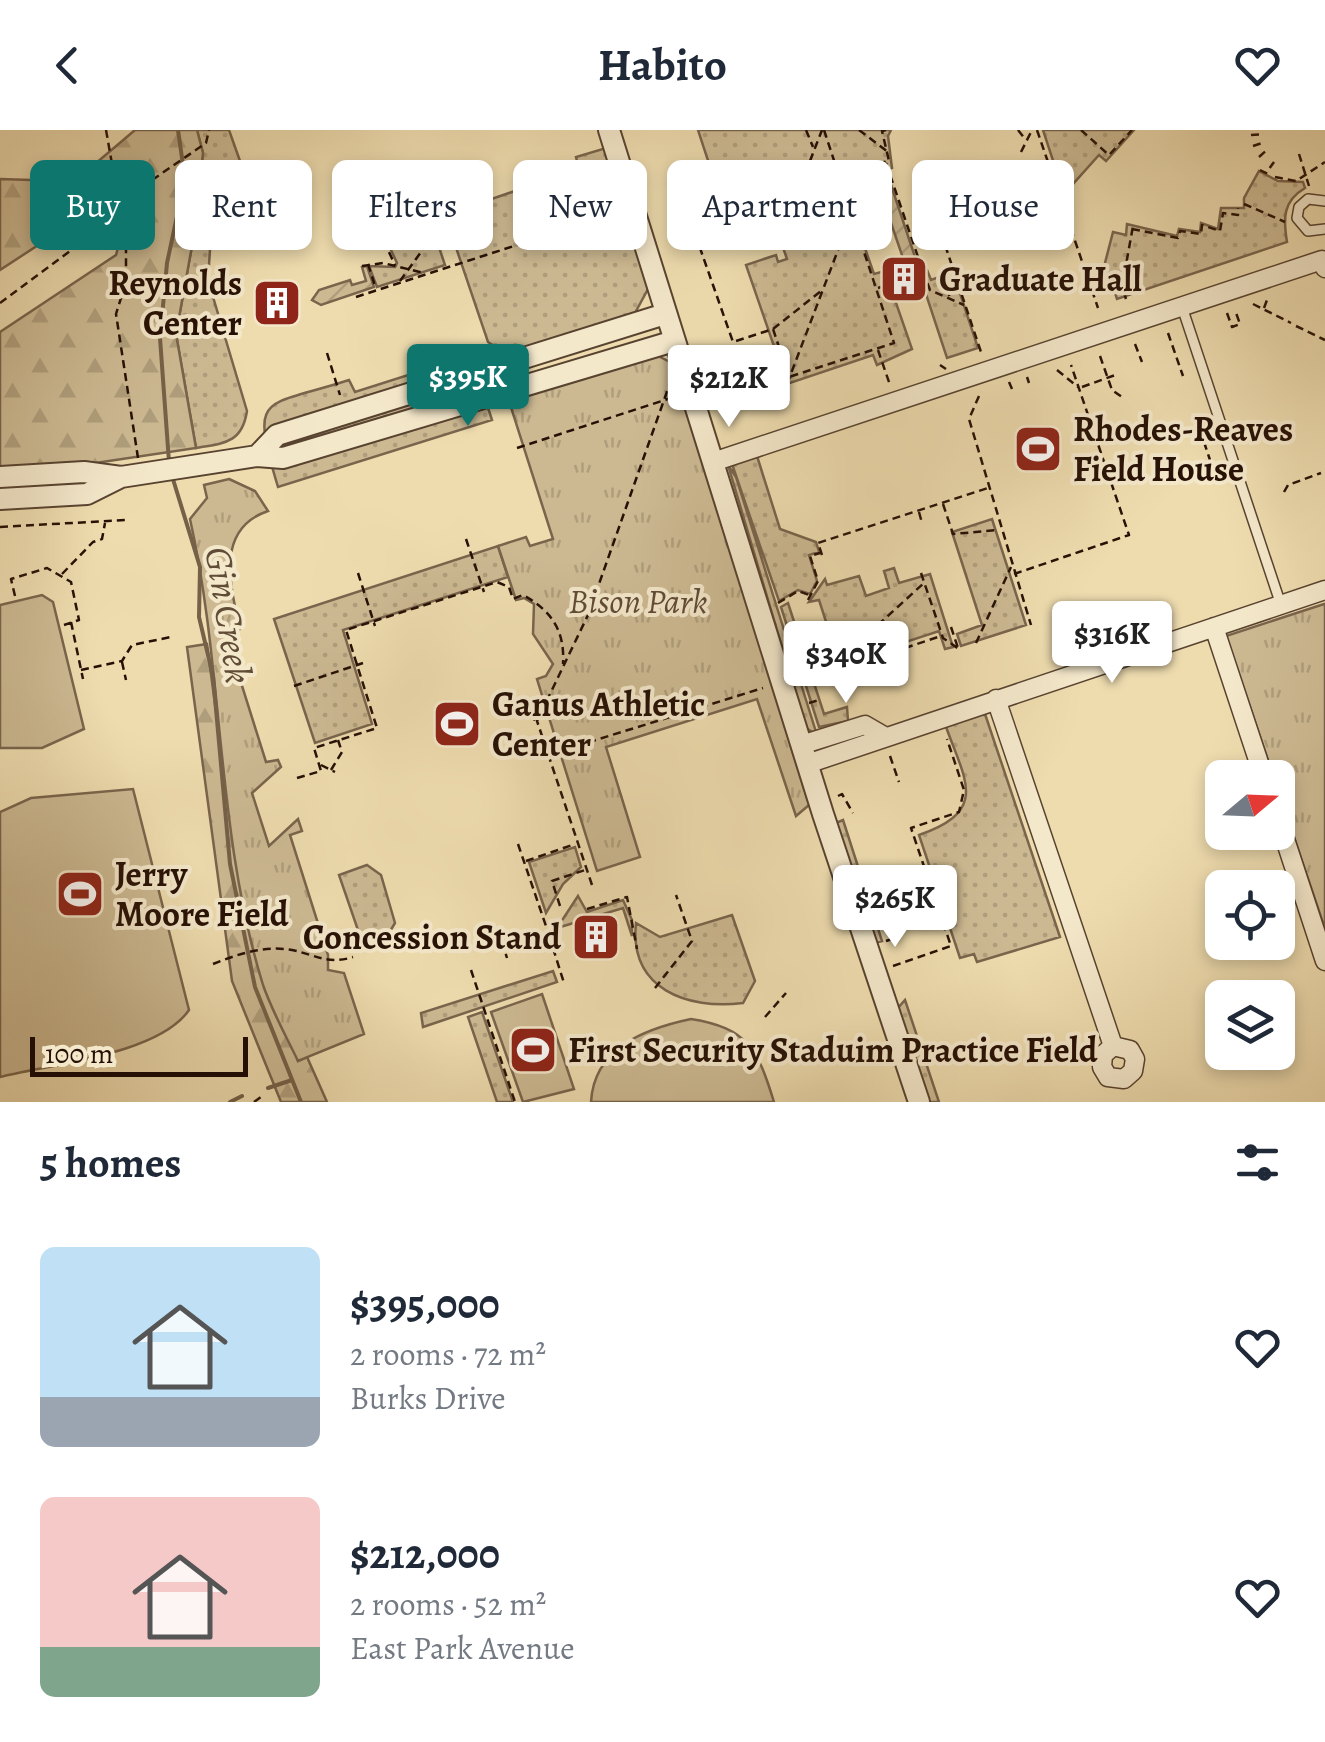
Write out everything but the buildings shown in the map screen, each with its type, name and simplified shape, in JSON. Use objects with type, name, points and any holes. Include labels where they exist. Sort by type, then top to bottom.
[{"type":"street","points":[[609,130],[804,755],[919,1102]]},
{"type":"street","points":[[714,462],[1324,264]]},
{"type":"street","points":[[257,456],[277,436],[665,314]]},
{"type":"street","points":[[0,500],[87,494],[137,475],[257,456],[284,458],[674,341]]},
{"type":"street","points":[[0,477],[84,472],[137,475]]},
{"type":"street","points":[[804,755],[996,699],[1325,590]]},
{"type":"street","points":[[1214,627],[1258,760]]},
{"type":"street","points":[[996,699],[1114,1046]]},
{"type":"street","points":[[1289,850],[1325,961]]},
{"type":"lane","points":[[1324,264],[1322,231],[1302,228],[1297,218],[1303,202],[1313,198],[1325,201]]},
{"type":"lane","points":[[1182,307],[1281,605]]},
{"type":"path","points":[[106,130],[111,160]]},
{"type":"path","points":[[155,180],[206,143],[210,130]]},
{"type":"path","points":[[806,130],[814,151]]},
{"type":"path","points":[[811,160],[823,130]]},
{"type":"path","points":[[823,130],[834,160]]},
{"type":"path","points":[[860,130],[889,153]]},
{"type":"path","points":[[886,130],[882,131],[889,153],[886,160]]},
{"type":"path","points":[[1018,130],[1022,140],[1028,138]]},
{"type":"path","points":[[1021,152],[1035,130],[1098,308]]},
{"type":"path","points":[[1081,130],[1110,156],[1132,130]]},
{"type":"path","points":[[1251,135],[1264,134]]},
{"type":"path","points":[[1254,146],[1265,142]]},
{"type":"path","points":[[1259,156],[1268,149]]},
{"type":"path","points":[[1299,154],[1313,198]]},
{"type":"path","points":[[1260,170],[1266,173],[1274,162]]},
{"type":"path","points":[[1274,177],[1288,181],[1306,178],[1325,162]]},
{"type":"path","points":[[892,179],[918,256]]},
{"type":"path","points":[[1244,204],[1286,222]]},
{"type":"path","points":[[1126,299],[1122,287],[1133,227],[1178,238],[1180,231],[1201,234],[1202,225],[1220,232],[1223,213],[1238,215],[1238,208]]},
{"type":"path","points":[[356,296],[513,246]]},
{"type":"path","points":[[0,303],[71,250]]},
{"type":"path","points":[[124,250],[126,282],[116,314],[137,475]]},
{"type":"path","points":[[388,250],[395,265]]},
{"type":"path","points":[[399,282],[423,250]]},
{"type":"path","points":[[701,250],[733,342],[773,329],[822,290]]},
{"type":"path","points":[[787,384],[838,250]]},
{"type":"path","points":[[789,378],[894,343],[864,250]]},
{"type":"path","points":[[946,250],[982,357]]},
{"type":"path","points":[[368,264],[376,290]]},
{"type":"path","points":[[362,266],[395,265],[425,274]]},
{"type":"path","points":[[923,271],[930,290],[965,306]]},
{"type":"path","points":[[942,276],[951,300]]},
{"type":"path","points":[[876,288],[890,284]]},
{"type":"path","points":[[1264,310],[1268,300]]},
{"type":"path","points":[[1253,304],[1325,340]]},
{"type":"path","points":[[1235,310],[1240,324],[1236,326]]},
{"type":"path","points":[[1227,313],[1232,327],[1236,326]]},
{"type":"path","points":[[1236,326],[1238,333]]},
{"type":"path","points":[[773,329],[789,378]]},
{"type":"path","points":[[1168,332],[1183,376]]},
{"type":"path","points":[[1136,344],[1142,362]]},
{"type":"path","points":[[878,348],[892,389]]},
{"type":"path","points":[[326,352],[343,406]]},
{"type":"path","points":[[1100,356],[1112,390],[1122,397]]},
{"type":"path","points":[[940,366],[944,364],[946,370]]},
{"type":"path","points":[[1014,574],[1129,535],[1072,365]]},
{"type":"path","points":[[1057,370],[1079,388]]},
{"type":"path","points":[[1079,388],[1118,374]]},
{"type":"path","points":[[1027,377],[1029,383]]},
{"type":"path","points":[[592,886],[537,721],[588,615],[670,382]]},
{"type":"path","points":[[1010,382],[1012,389]]},
{"type":"path","points":[[516,448],[675,396]]},
{"type":"path","points":[[979,396],[969,419],[989,489],[1002,517],[999,530],[1031,625]]},
{"type":"path","points":[[1095,434],[1122,425]]},
{"type":"path","points":[[1226,439],[1252,430]]},
{"type":"path","points":[[1204,442],[1210,460]]},
{"type":"path","points":[[1170,466],[1174,480]]},
{"type":"path","points":[[1284,492],[1288,484],[1320,472],[1323,480]]},
{"type":"path","points":[[778,603],[798,592],[810,598],[818,581],[810,556],[822,554],[818,544],[989,489]]},
{"type":"path","points":[[943,503],[953,534],[999,530]]},
{"type":"path","points":[[918,511],[922,523]]},
{"type":"path","points":[[0,526],[125,520]]},
{"type":"path","points":[[60,576],[93,542],[102,539],[105,521]]},
{"type":"path","points":[[466,539],[483,590]]},
{"type":"path","points":[[976,643],[1011,565]]},
{"type":"path","points":[[14,596],[11,579],[46,568],[71,582],[79,620],[64,624]]},
{"type":"path","points":[[358,572],[375,624]]},
{"type":"path","points":[[921,574],[943,636],[959,649],[951,627]]},
{"type":"path","points":[[297,778],[321,770],[314,748],[377,728],[346,630],[483,590],[497,582],[508,587],[513,599],[523,596],[544,608],[562,641],[563,668]]},
{"type":"path","points":[[860,654],[857,644],[925,582]]},
{"type":"path","points":[[70,622],[83,679]]},
{"type":"path","points":[[905,648],[943,636]]},
{"type":"path","points":[[126,680],[122,661],[132,644],[171,637]]},
{"type":"path","points":[[81,670],[122,661]]},
{"type":"path","points":[[294,686],[364,663]]},
{"type":"path","points":[[549,755],[764,687]]},
{"type":"path","points":[[809,704],[820,700]]},
{"type":"path","points":[[528,717],[537,721]]},
{"type":"path","points":[[882,969],[950,946],[911,828],[959,812],[964,790],[947,738]]},
{"type":"path","points":[[320,764],[333,771],[342,752],[338,740]]},
{"type":"path","points":[[890,756],[899,782]]},
{"type":"path","points":[[838,796],[842,794],[852,814]]},
{"type":"path","points":[[518,844],[547,929]]},
{"type":"path","points":[[524,862],[578,844]]},
{"type":"path","points":[[560,906],[552,881],[586,870]]},
{"type":"path","points":[[655,988],[692,941],[676,895]]},
{"type":"path","points":[[588,909],[627,897],[637,949]]},
{"type":"path","points":[[498,929],[507,958]]},
{"type":"path","points":[[501,939],[529,930]]},
{"type":"path","points":[[875,945],[898,937]]},
{"type":"path","points":[[562,946],[553,948],[564,983]]},
{"type":"path","points":[[213,964],[268,948],[296,951],[336,963],[354,958]]},
{"type":"path","points":[[471,970],[515,1102]]},
{"type":"path","points":[[765,1017],[786,993]]},
{"type":"path","points":[[254,1102],[261,1097]]},
{"type":"green space","points":[[135,130],[197,130],[202,160],[175,160],[175,250],[191,250],[176,334],[196,448],[82,465],[0,470],[0,332],[116,255],[117,250],[155,250],[155,160],[100,160]]},
{"type":"green space","points":[[197,130],[229,130],[240,160],[202,160]]},
{"type":"green space","points":[[698,130],[891,130],[891,160],[708,160]]},
{"type":"green space","points":[[1043,130],[1134,130],[1106,161],[1099,155],[1074,183],[1074,160],[1053,160]]},
{"type":"green space","points":[[606,148],[610,160],[577,160],[576,157]]},
{"type":"green space","points":[[1259,171],[1278,181],[1303,182],[1305,188],[1292,199],[1286,211],[1287,242],[1117,299],[1105,263],[1113,232],[1126,235],[1127,224],[1177,236],[1179,229],[1200,232],[1201,223],[1218,229],[1221,208],[1244,208],[1244,198]]},
{"type":"green space","points":[[0,179],[30,180],[31,250],[0,270]]},
{"type":"green space","points":[[892,188],[915,257],[904,261],[892,226]]},
{"type":"green space","points":[[513,192],[513,250],[638,250],[649,287],[635,313],[506,354],[488,342],[457,250],[493,250],[493,199]]},
{"type":"green space","points":[[191,250],[210,250],[208,280],[247,411],[241,430],[224,443],[196,448],[176,334]]},
{"type":"green space","points":[[391,250],[440,250],[445,265],[377,287],[369,266],[395,267]]},
{"type":"green space","points":[[784,250],[866,250],[874,274],[885,271],[912,349],[877,365],[873,355],[787,384],[746,265],[776,255],[778,262],[787,259]]},
{"type":"green space","points":[[367,266],[374,287],[321,305],[312,300],[319,290],[350,280],[352,285],[366,281],[362,267]]},
{"type":"green space","points":[[927,270],[931,280],[953,272],[978,348],[947,358],[919,273]]},
{"type":"green space","name":"Bison Park","points":[[654,354],[674,364],[809,805],[796,816],[757,699],[606,747],[640,857],[597,871],[537,679],[546,676],[553,664],[533,634],[534,604],[524,598],[516,600],[498,546],[526,537],[530,546],[553,539],[508,398]]},
{"type":"green space","points":[[471,355],[492,420],[278,487],[265,434],[265,418],[270,408],[349,380],[355,392]]},
{"type":"green space","points":[[757,456],[780,529],[816,542],[819,552],[809,555],[817,581],[810,594],[798,590],[779,601],[732,464]]},
{"type":"green space","points":[[728,465],[736,477],[817,735],[806,728]]},
{"type":"green space","points":[[229,479],[255,491],[268,511],[251,519],[240,531],[230,560],[240,629],[226,635],[266,762],[278,760],[281,767],[252,793],[269,846],[298,819],[302,831],[290,835],[328,955],[328,970],[344,973],[364,1034],[298,1061],[263,985],[248,928],[228,811],[209,635],[190,519],[207,498],[204,485]]},
{"type":"green space","points":[[992,519],[1026,625],[961,646],[957,634],[982,625],[952,532]]},
{"type":"green space","points":[[498,546],[508,577],[343,630],[372,724],[315,743],[274,619]]},
{"type":"green space","points":[[894,568],[899,583],[930,574],[953,647],[945,649],[939,631],[906,642],[905,638],[883,645],[886,657],[875,661],[871,649],[852,655],[856,669],[843,674],[819,600],[809,602],[825,579],[827,585],[859,576],[866,596],[889,588],[884,571]]},
{"type":"green space","points":[[42,595],[53,602],[84,729],[42,748],[0,748],[0,605]]},
{"type":"green space","points":[[788,603],[824,714],[847,707],[848,721],[819,727],[781,607]]},
{"type":"green space","points":[[1325,606],[1325,929],[1295,840],[1295,760],[1268,760],[1226,636]]},
{"type":"green space","points":[[207,644],[236,862],[298,1061],[307,1057],[327,1102],[281,1102],[232,981],[187,647]]},
{"type":"green space","points":[[983,708],[1060,937],[977,962],[974,954],[960,958],[919,835],[942,825],[964,803],[964,776],[944,721]]},
{"type":"green space","name":"Jerry Moore Field","points":[[133,789],[189,1010],[174,1025],[130,1047],[0,1077],[0,812],[31,798]]},
{"type":"green space","points":[[843,820],[882,941],[874,943],[836,823]]},
{"type":"green space","points":[[575,847],[581,867],[563,884],[546,913],[529,862]]},
{"type":"green space","points":[[367,865],[381,875],[395,923],[389,933],[367,941],[360,936],[339,875]]},
{"type":"green space","points":[[578,896],[587,912],[623,900],[632,920],[632,936],[623,908],[557,928]]},
{"type":"green space","points":[[732,915],[755,981],[743,1003],[702,1003],[683,998],[652,979],[642,964],[636,946],[636,923],[660,937]]},
{"type":"green space","points":[[553,971],[557,982],[423,1027],[421,1013]]},
{"type":"green space","name":"First Security Staduim Practice Field","points":[[542,994],[574,1089],[523,1102],[491,1012]]},
{"type":"green space","points":[[905,1000],[939,1102],[926,1102],[897,1009]]},
{"type":"green space","points":[[482,1012],[513,1102],[497,1102],[468,1017]]},
{"type":"green space","points":[[691,1019],[726,1028],[748,1044],[774,1102],[591,1102],[601,1068],[624,1044],[639,1035]]},
{"type":"waterway","name":"Gin Creek","points":[[169,462],[160,338],[167,263],[185,179],[178,130]]},
{"type":"waterway","name":"Gin Creek","points":[[172,476],[200,567],[199,617],[213,676],[230,864],[255,987],[301,1102]]},
{"type":"waterway","points":[[268,1088],[292,1080]]},
{"type":"waterway","points":[[230,1102],[242,1096]]},
{"type":"place","name":"Graduate Hall","points":[[904,279]]},
{"type":"place","name":"Reynolds Center","points":[[277,303]]},
{"type":"place","name":"Rhodes-Reaves Field House","points":[[1038,449]]},
{"type":"place","name":"Ganus Athletic Center","points":[[457,724]]},
{"type":"place","name":"Jerry Moore Field","points":[[80,894]]},
{"type":"place","name":"Concession Stand","points":[[596,937]]},
{"type":"place","name":"First Security Staduim Practice Field","points":[[533,1050]]}]
